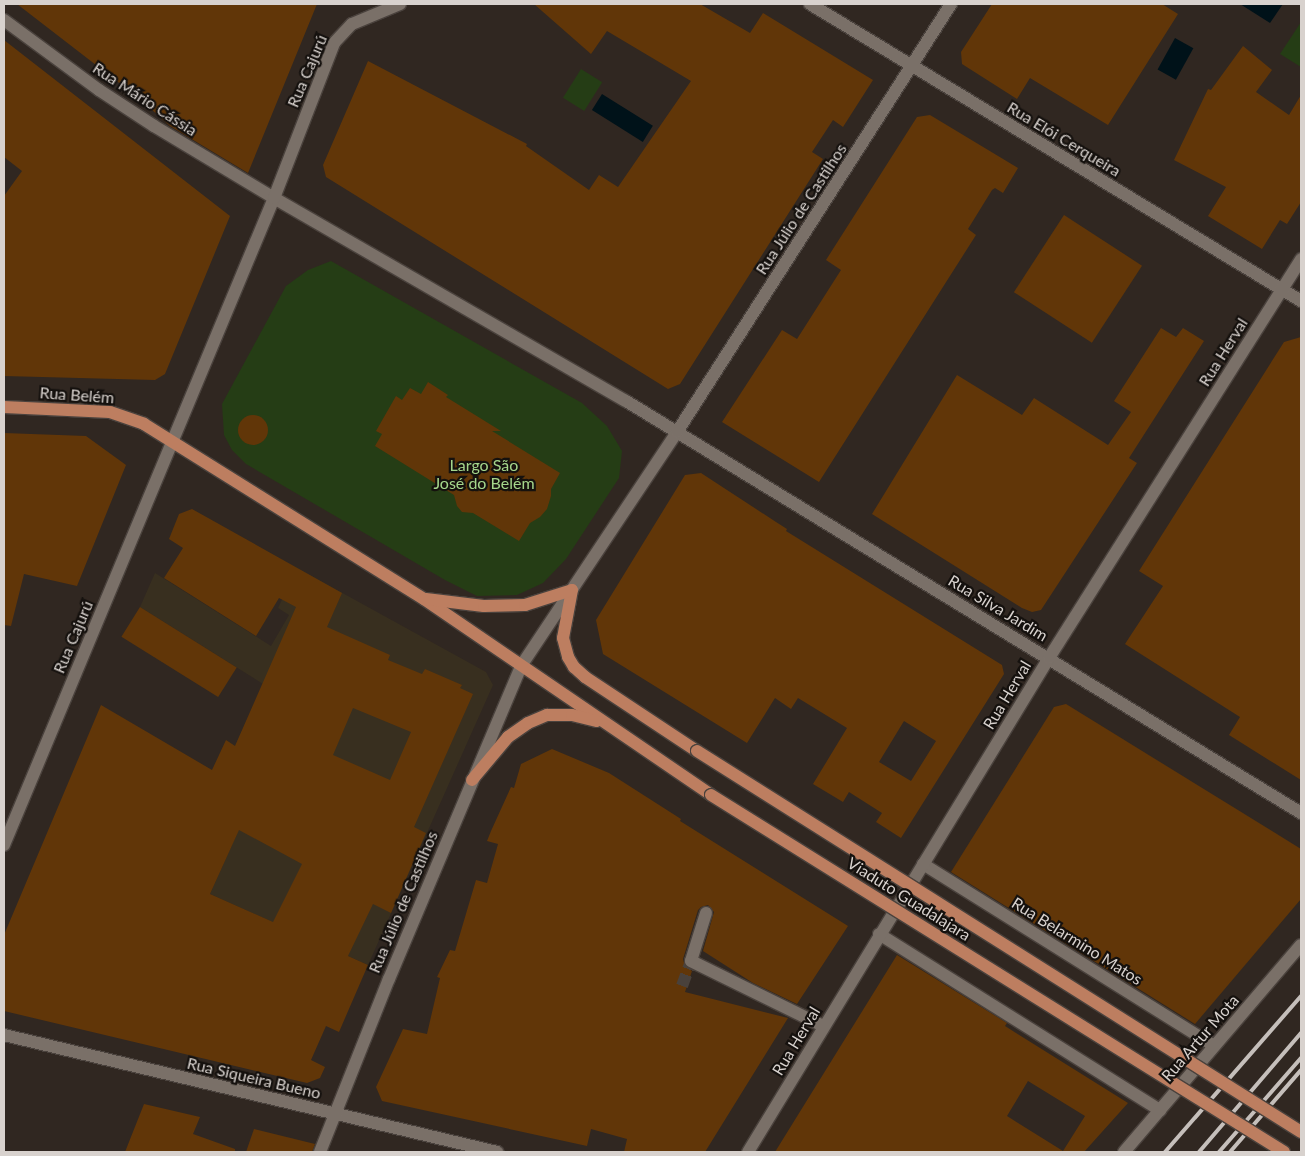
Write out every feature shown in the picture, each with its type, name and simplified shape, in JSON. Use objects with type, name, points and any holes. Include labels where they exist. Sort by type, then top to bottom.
[{"type":"main road","name":"Rua Belém","points":[[4,407],[110,412],[144,424],[172,441]]},
{"type":"main road","points":[[172,441],[424,598],[521,666]]},
{"type":"main road","points":[[424,598],[484,606],[525,606],[572,590]]},
{"type":"main road","name":"Viaduto Guadalajara","points":[[572,590],[563,638],[570,661],[585,677],[705,757],[1301,1132]]},
{"type":"main road","name":"Viaduto Guadalajara","points":[[521,666],[711,795],[1284,1152]]},
{"type":"main road","points":[[472,780],[508,737],[528,723],[548,716],[572,715],[603,722]]},
{"type":"street","name":"Rua Cajurú","points":[[274,198],[334,43],[352,24],[400,4]]},
{"type":"street","name":"Rua Elói Cerqueira","points":[[810,4],[1301,301]]},
{"type":"street","name":"Rua Júlio de Castilhos","points":[[677,432],[951,4]]},
{"type":"street","name":"Rua Mário Cássia","points":[[4,20],[99,90],[274,198]]},
{"type":"street","points":[[172,441],[274,198],[677,432],[521,666]]},
{"type":"street","name":"Rua Herval","points":[[748,1152],[1048,658],[1301,259]]},
{"type":"street","name":"Rua Silva Jardim","points":[[677,432],[1301,813]]},
{"type":"street","name":"Rua Cajurú","points":[[4,845],[172,441]]},
{"type":"street","name":"Rua Júlio de Castilhos","points":[[320,1152],[388,979],[521,666]]},
{"type":"street","name":"Rua Belarmino Matos","points":[[923,864],[1214,1046]]},
{"type":"street","points":[[706,913],[691,961],[823,1026]]},
{"type":"street","points":[[879,934],[1160,1110]]},
{"type":"street","name":"Rua Artur Mota","points":[[1124,1152],[1301,945]]},
{"type":"street","name":"Rua Siqueira Bueno","points":[[4,1035],[497,1152]]},
{"type":"shaded area","points":[[1240,4],[1283,4],[1270,23]]},
{"type":"shaded area","points":[[1175,38],[1193,48],[1176,80],[1158,69]]},
{"type":"shaded area","points":[[602,94],[653,126],[643,142],[592,110]]},
{"type":"shaded area","points":[[297,568],[486,672],[493,685],[368,965],[210,894],[254,795],[226,740],[235,746],[263,684],[140,607],[155,573],[271,646],[289,615],[278,608]]},
{"type":"green space","points":[[1301,22],[1301,67],[1280,54]]},
{"type":"green space","points":[[581,69],[602,82],[584,111],[563,98]]},
{"type":"green space","name":"Largo São José do Belém","points":[[331,261],[582,403],[607,426],[622,451],[619,478],[566,559],[543,583],[517,595],[477,596],[445,580],[246,464],[232,450],[224,435],[222,404],[286,286],[308,270]]},
{"type":"building","points":[[17,4],[317,4],[248,173],[170,126],[140,99]]},
{"type":"building","points":[[534,4],[700,4],[750,33],[763,13],[873,80],[843,127],[833,120],[812,152],[823,159],[680,384],[668,389],[326,177],[323,165],[368,61],[527,144],[526,146],[589,190],[599,175],[618,187],[691,81],[607,31],[591,54]]},
{"type":"building","points":[[992,4],[1162,4],[1178,14],[1108,125],[1030,78],[1017,99],[962,64],[961,52]]},
{"type":"building","points":[[4,40],[230,216],[165,374],[155,380],[4,376],[4,196],[22,171],[4,157]]},
{"type":"building","points":[[1243,46],[1272,70],[1256,92],[1289,115],[1301,95],[1301,202],[1287,224],[1280,220],[1262,249],[1208,216],[1226,187],[1174,160],[1208,89],[1211,90]]},
{"type":"building","points":[[930,115],[1018,168],[1003,193],[995,188],[992,190],[968,229],[976,235],[819,482],[722,422],[782,330],[797,339],[841,270],[826,260],[917,117]]},
{"type":"building","points":[[1064,215],[1142,266],[1092,343],[1014,292]]},
{"type":"building","points":[[1161,328],[1176,337],[1183,328],[1204,341],[1129,458],[1137,463],[1041,610],[1032,612],[1022,608],[872,514],[957,375],[1022,415],[1034,398],[1108,445],[1131,412],[1114,401]]},
{"type":"building","points":[[1301,337],[1301,780],[1229,735],[1240,717],[1125,644],[1163,586],[1139,571],[1284,342]]},
{"type":"building","points":[[428,382],[448,395],[446,397],[501,431],[492,431],[560,473],[551,489],[547,509],[540,517],[530,523],[519,541],[473,513],[462,512],[457,506],[454,495],[375,446],[382,434],[376,431],[396,396],[402,400],[410,388],[421,394]]},
{"type":"building","points":[[253,415],[264,419],[268,430],[264,441],[253,445],[242,441],[238,430],[242,419]]},
{"type":"building","points":[[4,433],[86,436],[126,465],[77,586],[24,574],[11,626],[4,625]]},
{"type":"building","points":[[701,473],[787,529],[786,531],[1002,665],[1004,674],[901,838],[876,822],[882,813],[849,792],[843,802],[813,784],[847,728],[798,698],[791,709],[775,698],[747,743],[603,654],[596,620],[685,475]],"holes":[[[904,721],[936,741],[911,781],[879,762]]]},
{"type":"building","points":[[192,509],[342,593],[327,627],[390,655],[388,660],[422,674],[425,669],[462,685],[460,688],[473,694],[414,827],[426,833],[391,913],[373,904],[348,956],[368,965],[339,1032],[326,1026],[311,1060],[325,1067],[320,1078],[307,1083],[4,1011],[4,935],[101,705],[212,770],[226,740],[235,746],[296,607],[279,598],[256,636],[164,578],[183,548],[169,539],[179,514]],"holes":[[[353,708],[411,732],[390,780],[333,755]],[[239,830],[302,864],[273,922],[210,894]]]},
{"type":"building","points":[[140,607],[237,667],[218,697],[121,637]]},
{"type":"building","points":[[1066,704],[1301,849],[1301,899],[1195,1024],[951,872],[1054,707]]},
{"type":"building","points":[[552,749],[609,773],[681,819],[680,821],[848,926],[797,1004],[753,983],[703,951],[714,912],[708,905],[698,910],[683,959],[685,966],[692,971],[685,992],[788,1018],[705,1152],[624,1152],[627,1139],[591,1129],[587,1146],[382,1101],[376,1087],[403,1029],[427,1034],[440,978],[437,977],[450,950],[455,951],[476,880],[487,883],[498,844],[487,841],[491,831],[511,787],[514,788],[521,764]]},
{"type":"building","points":[[897,955],[1007,1023],[1005,1026],[1128,1103],[1084,1152],[775,1152]],"holes":[[[1028,1081],[1085,1116],[1063,1151],[1007,1116]]]},
{"type":"building","points":[[144,1104],[200,1117],[193,1134],[235,1149],[235,1152],[125,1152]]},
{"type":"building","points":[[254,1129],[315,1144],[312,1152],[246,1152]]},
{"type":"tunnel","points":[[682,986],[691,961]]},
{"type":"railway","points":[[1165,1152],[1301,996]]},
{"type":"railway","points":[[1199,1152],[1301,1033]]},
{"type":"railway","points":[[1219,1152],[1301,1058]]},
{"type":"railway","points":[[1230,1152],[1301,1070]]}]
